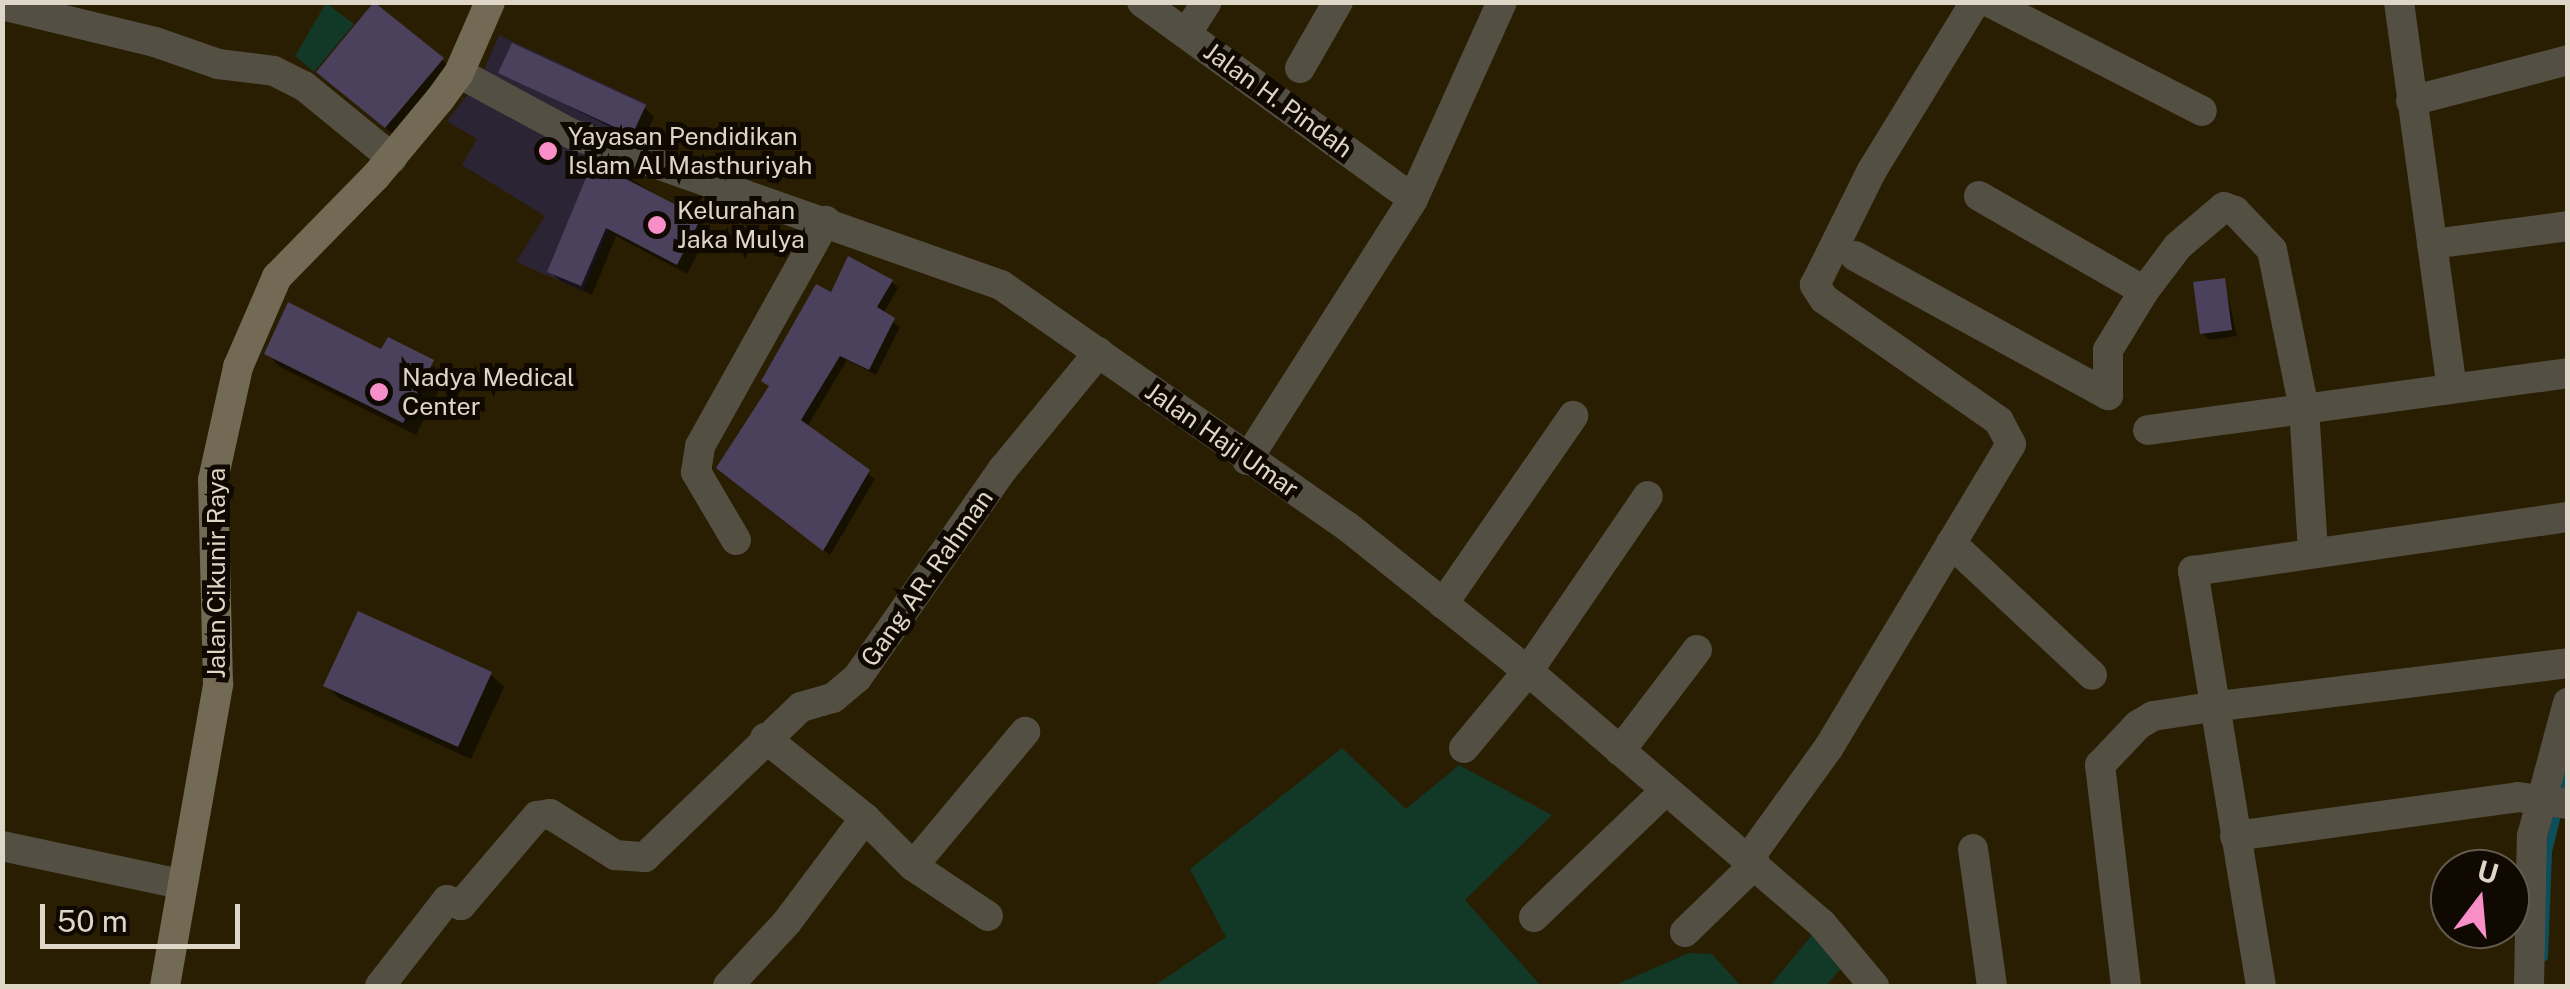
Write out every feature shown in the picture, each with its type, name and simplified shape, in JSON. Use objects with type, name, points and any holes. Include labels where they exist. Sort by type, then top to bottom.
[{"type":"street","name":"Jalan Cikunir Raya","points":[[165,986],[218,684],[213,480],[228,397],[277,277],[392,158],[460,73],[490,2]]},
{"type":"street","name":"Jalan H. Pindah","points":[[1142,2],[1413,199]]},
{"type":"street","points":[[1186,34],[1206,2]]},
{"type":"street","points":[[1300,68],[1338,2]]},
{"type":"street","points":[[1247,460],[1413,199],[1502,2]]},
{"type":"street","points":[[1685,932],[1752,861],[1828,748],[2006,456],[2008,431],[1824,299],[1814,276],[1975,2]]},
{"type":"street","points":[[2399,2],[2452,388]]},
{"type":"street","points":[[2,5],[156,42],[218,64],[274,71],[304,86],[392,158]]},
{"type":"street","points":[[2009,7],[2202,112]]},
{"type":"street","points":[[2411,101],[2568,60]]},
{"type":"street","name":"Jalan Haji Umar","points":[[460,73],[572,134],[1001,285],[1348,528],[1528,672],[1822,924],[1874,986]]},
{"type":"street","points":[[1979,196],[2144,290]]},
{"type":"street","points":[[1855,256],[2108,394],[2108,350],[2144,290],[2178,246],[2224,207],[2235,211],[2272,250],[2304,408],[2313,550]]},
{"type":"street","points":[[736,540],[696,472],[700,446],[826,222]]},
{"type":"street","points":[[2432,244],[2568,226]]},
{"type":"street","name":"Gang AR. Rahman","points":[[380,986],[447,900],[460,905],[538,816],[550,814],[615,854],[646,857],[765,738],[802,707],[832,698],[857,678],[1035,426],[1099,352]]},
{"type":"street","points":[[2148,430],[2568,373]]},
{"type":"street","points":[[1443,604],[1574,416]]},
{"type":"street","points":[[1464,748],[1528,672],[1648,496]]},
{"type":"street","points":[[2261,986],[2211,706],[2193,571],[2313,550],[2568,517]]},
{"type":"street","points":[[1950,543],[2092,675]]},
{"type":"street","points":[[1620,751],[1697,650]]},
{"type":"street","points":[[2126,986],[2100,765],[2152,716],[2568,663]]},
{"type":"street","points":[[2528,986],[2532,836],[2556,801],[2568,703]]},
{"type":"street","points":[[913,866],[1025,732]]},
{"type":"street","points":[[765,738],[865,818],[913,866],[988,916]]},
{"type":"street","points":[[1534,917],[1664,792]]},
{"type":"street","points":[[2235,836],[2440,805],[2556,801]]},
{"type":"street","points":[[728,986],[787,922],[865,818]]},
{"type":"street","points":[[2,846],[181,884]]},
{"type":"street","points":[[1974,849],[1992,986]]},
{"type":"shaded area","name":"Yayasan Pendidikan Islam Al Masthuriyah","points":[[499,35],[647,104],[620,163],[632,172],[583,291],[516,262],[545,216],[462,165],[477,139],[447,121],[480,79]]},
{"type":"green space","points":[[326,3],[354,24],[314,72],[295,56]]},
{"type":"green space","points":[[1342,748],[1406,809],[1459,765],[1552,815],[1465,900],[1541,986],[1154,986],[1226,937],[1190,869]]},
{"type":"green space","points":[[1812,935],[1841,968],[1826,986],[1770,986]]},
{"type":"green space","points":[[1689,953],[1712,954],[1741,986],[1613,986]]},
{"type":"building","points":[[374,2],[444,58],[385,128],[316,72]]},
{"type":"building","points":[[512,43],[646,105],[632,135],[498,73]]},
{"type":"building","points":[[593,161],[629,174],[626,179],[701,218],[677,265],[606,228],[581,286],[547,272]]},
{"type":"building","points":[[848,256],[893,280],[877,307],[895,318],[869,370],[840,356],[801,420],[870,470],[823,551],[716,468],[769,386],[761,381],[816,284],[831,292]]},
{"type":"building","points":[[2225,278],[2232,330],[2200,334],[2193,282]]},
{"type":"building","name":"Nadya Medical Center","points":[[288,302],[381,349],[388,337],[434,360],[403,423],[264,354]]},
{"type":"building","points":[[358,611],[492,672],[458,747],[323,686]]},
{"type":"waterway","points":[[2562,794],[2568,770]]},
{"type":"waterway","points":[[2544,957],[2548,852],[2559,807]]},
{"type":"place","name":"Yayasan Pendidikan Islam Al Masthuriyah","points":[[548,151]]},
{"type":"place","name":"Kelurahan Jaka Mulya","points":[[657,225]]},
{"type":"place","name":"Nadya Medical Center","points":[[379,392]]}]
